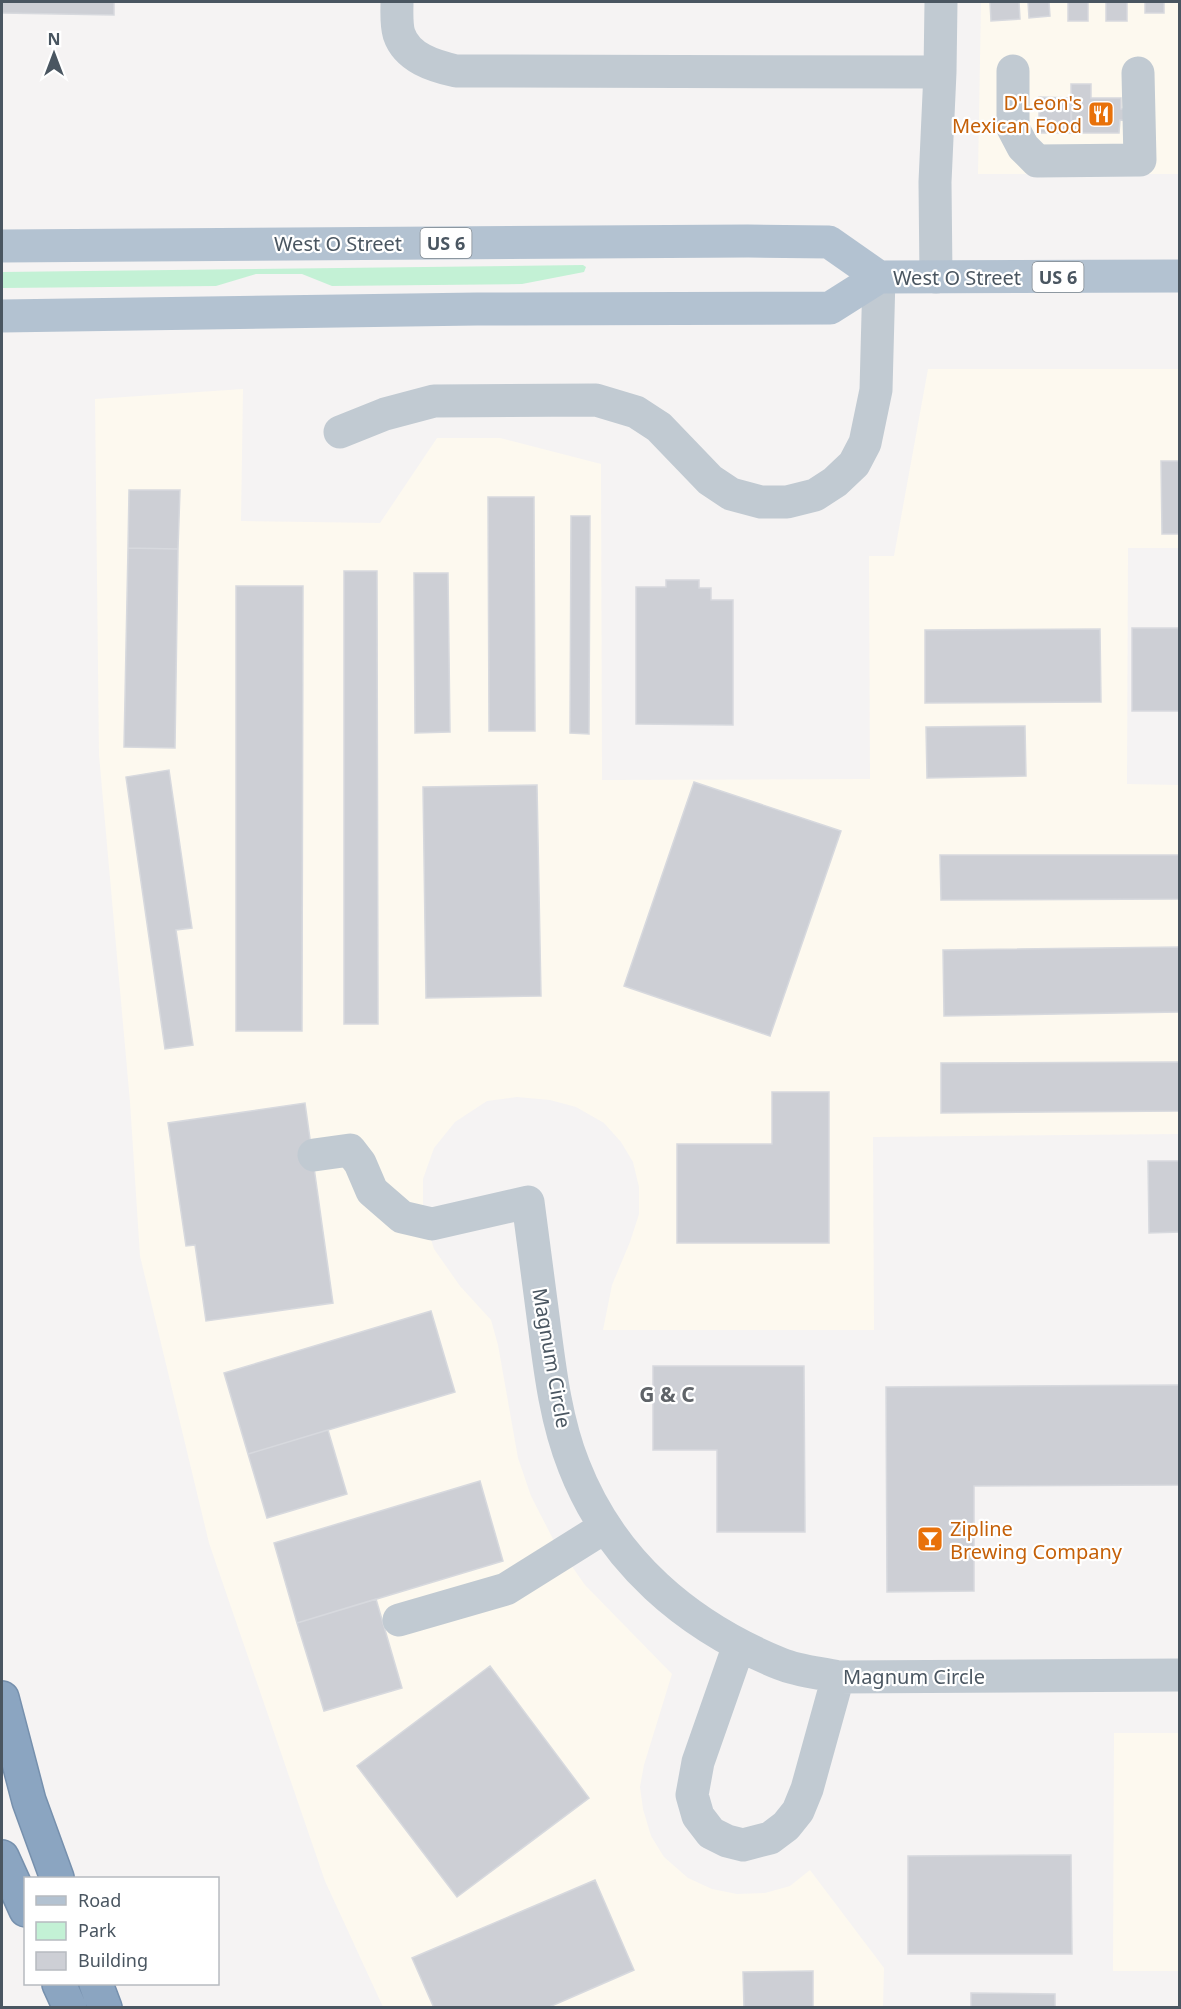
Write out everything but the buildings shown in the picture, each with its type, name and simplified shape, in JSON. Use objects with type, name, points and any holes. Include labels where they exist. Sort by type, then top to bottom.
[{"type":"highway","points":[[2,1698],[29,1801],[57,1877]]},
{"type":"highway","points":[[2,1857],[24,1906]]},
{"type":"highway","points":[[60,1985],[70,2007]]},
{"type":"highway","points":[[97,1985],[105,2007]]},
{"type":"main road","name":"West O Street","points":[[2,246],[829,242],[879,277]]},
{"type":"main road","name":"West O Street","points":[[2,316],[477,309],[830,308],[879,277],[1179,276]]},
{"type":"street","points":[[397,2],[399,33],[403,42],[418,58],[433,66],[456,71],[940,72]]},
{"type":"street","points":[[936,277],[935,182],[941,2]]},
{"type":"street","points":[[1013,71],[1013,128],[1023,147],[1037,161],[1140,160],[1138,73]]},
{"type":"street","points":[[340,432],[385,414],[434,401],[596,400],[636,412],[659,427],[710,480],[731,494],[761,502],[787,502],[815,495],[835,482],[854,464],[868,434],[876,390],[879,277]]},
{"type":"street","name":"Magnum Circle","points":[[314,1155],[350,1150],[360,1163],[372,1191],[402,1216],[432,1224],[528,1202],[551,1375],[573,1464],[594,1511],[622,1552],[656,1588],[695,1619],[783,1665],[838,1677],[1179,1675]]},
{"type":"street","points":[[399,1620],[506,1589],[605,1527]]},
{"type":"street","points":[[739,1644],[698,1762],[692,1795],[698,1816],[711,1833],[727,1841],[743,1845],[770,1838],[786,1826],[798,1811],[807,1789],[838,1677]]},
{"type":"shaded area","points":[[981,2],[1179,2],[1179,174],[978,174]]},
{"type":"shaded area","points":[[928,369],[1179,369],[1179,548],[1128,548],[1127,784],[1179,785],[1179,1134],[873,1137],[874,1330],[603,1330],[612,1285],[639,1214],[639,1187],[633,1162],[621,1142],[604,1123],[576,1107],[550,1100],[517,1097],[487,1101],[455,1122],[434,1148],[423,1179],[423,1214],[434,1249],[460,1286],[491,1320],[498,1345],[518,1458],[531,1496],[554,1541],[585,1585],[672,1674],[644,1765],[640,1787],[643,1809],[651,1836],[664,1857],[688,1878],[712,1889],[737,1894],[765,1893],[790,1886],[810,1870],[884,1968],[883,2007],[383,2007],[325,1881],[209,1543],[140,1256],[130,1102],[99,755],[95,399],[243,389],[241,521],[380,523],[437,438],[500,438],[601,464],[602,780],[870,779],[869,556],[894,556]]},
{"type":"shaded area","points":[[1114,1733],[1179,1733],[1179,1971],[1113,1971]]},
{"type":"green space","points":[[583,265],[586,267],[584,272],[522,284],[332,286],[302,274],[256,274],[216,286],[2,288],[2,272]]},
{"type":"place","name":"D'Leon's Mexican Food","points":[[1101,114]]},
{"type":"place","name":"Zipline Brewing Company","points":[[930,1539]]},
{"type":"district","name":"G & C","points":[[667,1394]]}]
